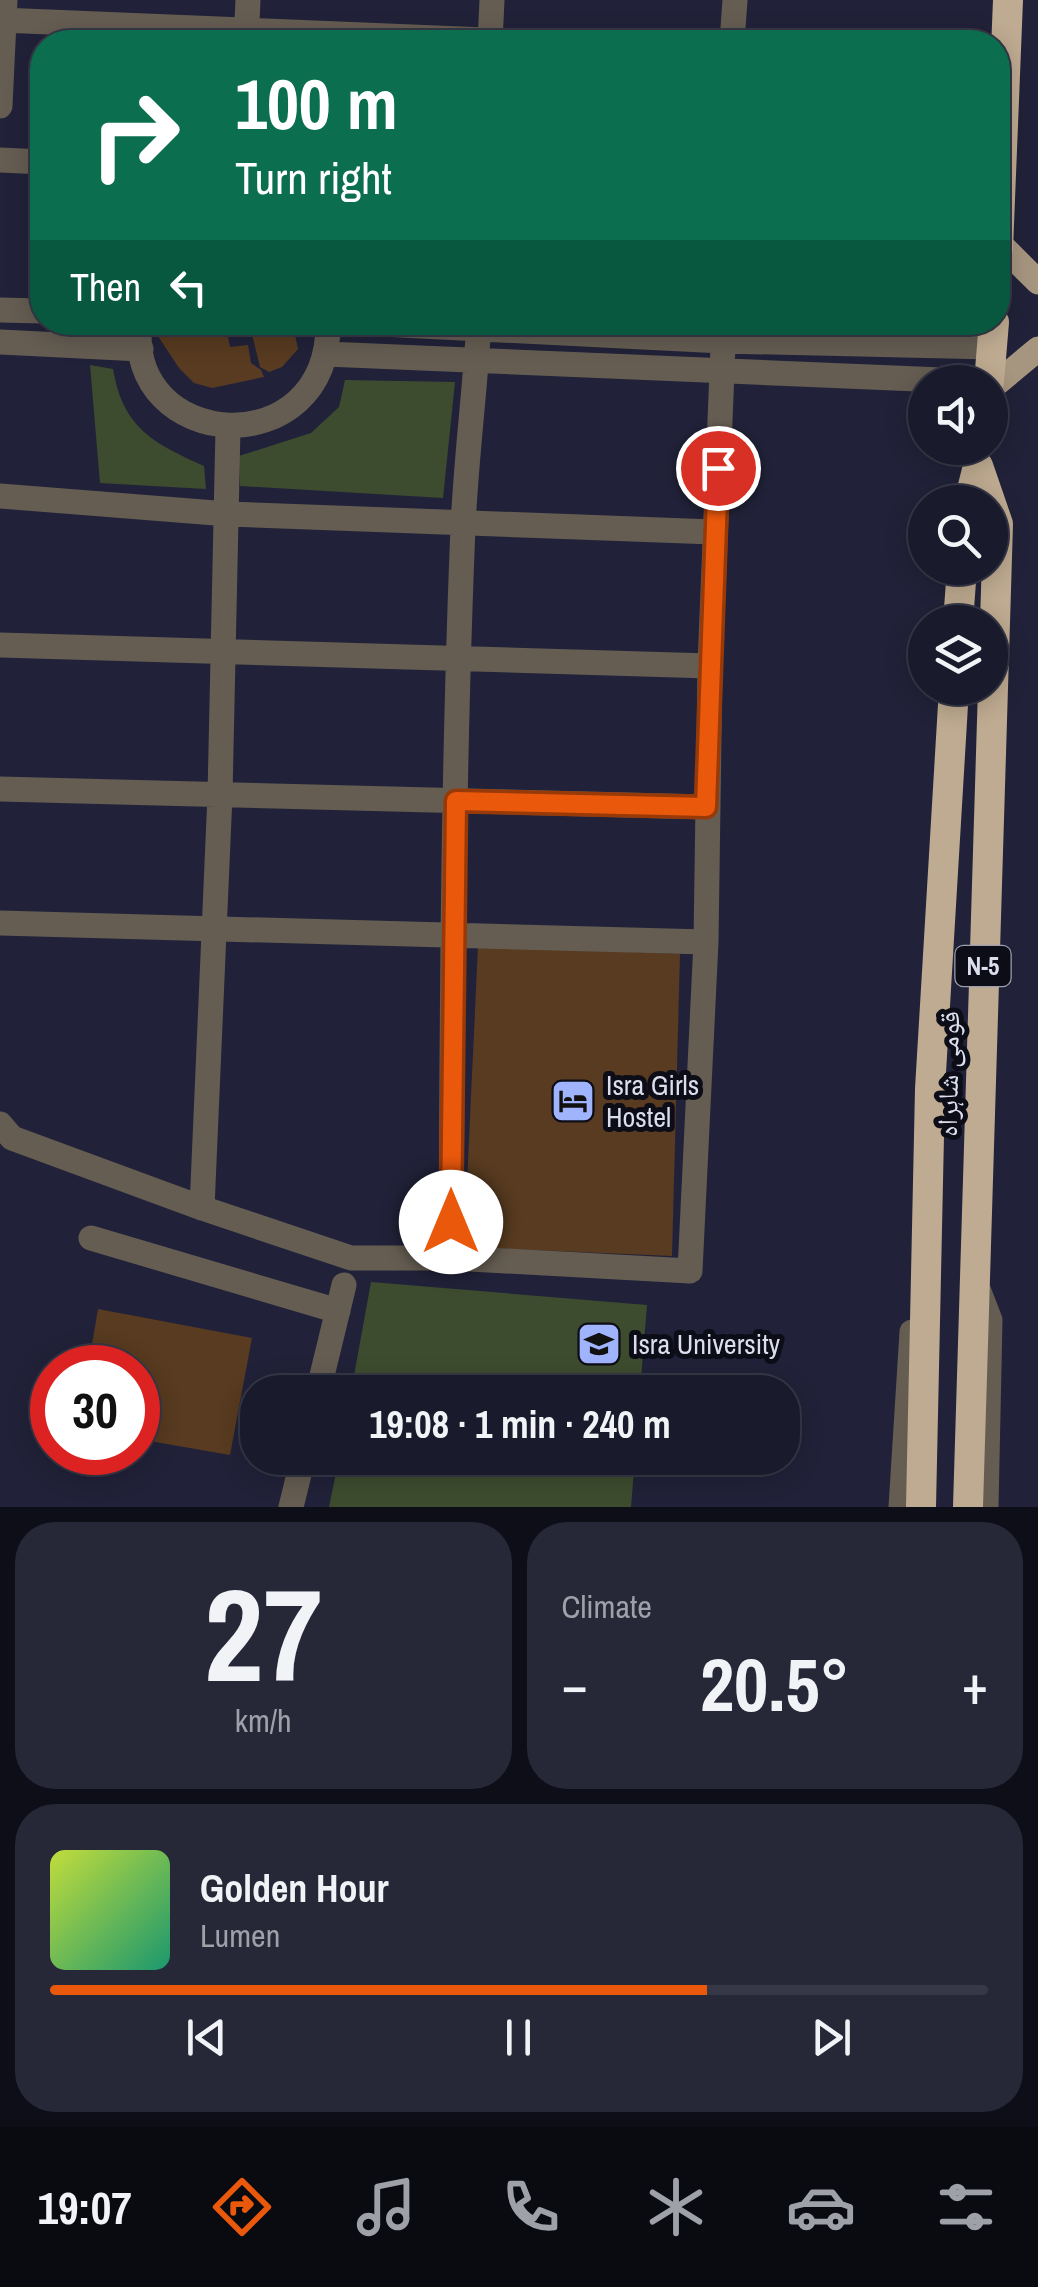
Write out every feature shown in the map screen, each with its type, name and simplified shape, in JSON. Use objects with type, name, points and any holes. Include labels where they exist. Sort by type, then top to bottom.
[{"type":"highway","points":[[1007,30],[1008,0]]},
{"type":"highway","points":[[991,365],[993,335]]},
{"type":"highway","name":"قومی شاہراہ","points":[[968,1507],[998,524],[982,465]]},
{"type":"highway","name":"قومی شاہراہ","points":[[921,1492],[930,1089],[953,705]]},
{"type":"highway","points":[[921,1492],[969,1474]]},
{"type":"main road","points":[[1010,256],[1038,282]]},
{"type":"main road","points":[[1008,371],[1038,350]]},
{"type":"street","points":[[246,30],[248,0]]},
{"type":"street","points":[[491,30],[492,0]]},
{"type":"street","points":[[733,30],[735,0]]},
{"type":"street","points":[[0,106],[3,14],[172,30]]},
{"type":"street","points":[[0,160],[30,161]]},
{"type":"street","points":[[0,310],[30,311]]},
{"type":"street","points":[[140,335],[149,374],[164,397],[184,414],[228,428],[260,424],[283,414],[302,398],[317,378],[326,354],[327,335]]},
{"type":"street","points":[[451,1258],[458,659],[463,522],[478,335]]},
{"type":"street","points":[[0,1124],[12,1138],[350,1258],[451,1258],[690,1271],[706,942],[706,807],[723,335]]},
{"type":"street","points":[[0,342],[141,349]]},
{"type":"street","points":[[326,354],[908,380]]},
{"type":"street","points":[[202,1208],[220,795],[228,428]]},
{"type":"street","points":[[0,496],[228,514],[714,532]]},
{"type":"street","points":[[0,645],[710,666]]},
{"type":"street","points":[[0,789],[706,807]]},
{"type":"street","points":[[0,923],[706,942]]},
{"type":"street","points":[[91,1238],[338,1311]]},
{"type":"street","points":[[975,1280],[990,1320],[986,1507]]},
{"type":"street","points":[[322,1375],[344,1285]]},
{"type":"street","points":[[901,1507],[910,1336],[923,1287]]},
{"type":"street","points":[[291,1507],[299,1475]]},
{"type":"green space","points":[[90,365],[113,369],[124,406],[143,431],[204,466],[206,489],[100,483]]},
{"type":"green space","points":[[345,380],[455,382],[443,498],[240,486],[239,456],[311,433],[339,407]]},
{"type":"green space","points":[[371,1282],[647,1305],[641,1375],[354,1375]]},
{"type":"green space","points":[[336,1475],[634,1475],[631,1507],[329,1507]]},
{"type":"building","points":[[157,335],[228,335],[230,347],[248,345],[251,363],[264,377],[212,388],[194,383]]},
{"type":"building","points":[[252,335],[295,335],[298,349],[282,367],[269,372],[260,367]]},
{"type":"building","name":"Isra Girls Hostel","points":[[478,946],[680,954],[672,1256],[464,1247]]},
{"type":"building","points":[[98,1309],[252,1338],[245,1375],[240,1375],[240,1402],[230,1455],[160,1443],[160,1345],[92,1345]]},
{"type":"place","name":"Isra Girls Hostel","points":[[573,1101]]},
{"type":"place","name":"Isra University","points":[[599,1344]]},
{"type":"route","points":[[451,1222],[456,801],[706,807],[718,468]]}]
